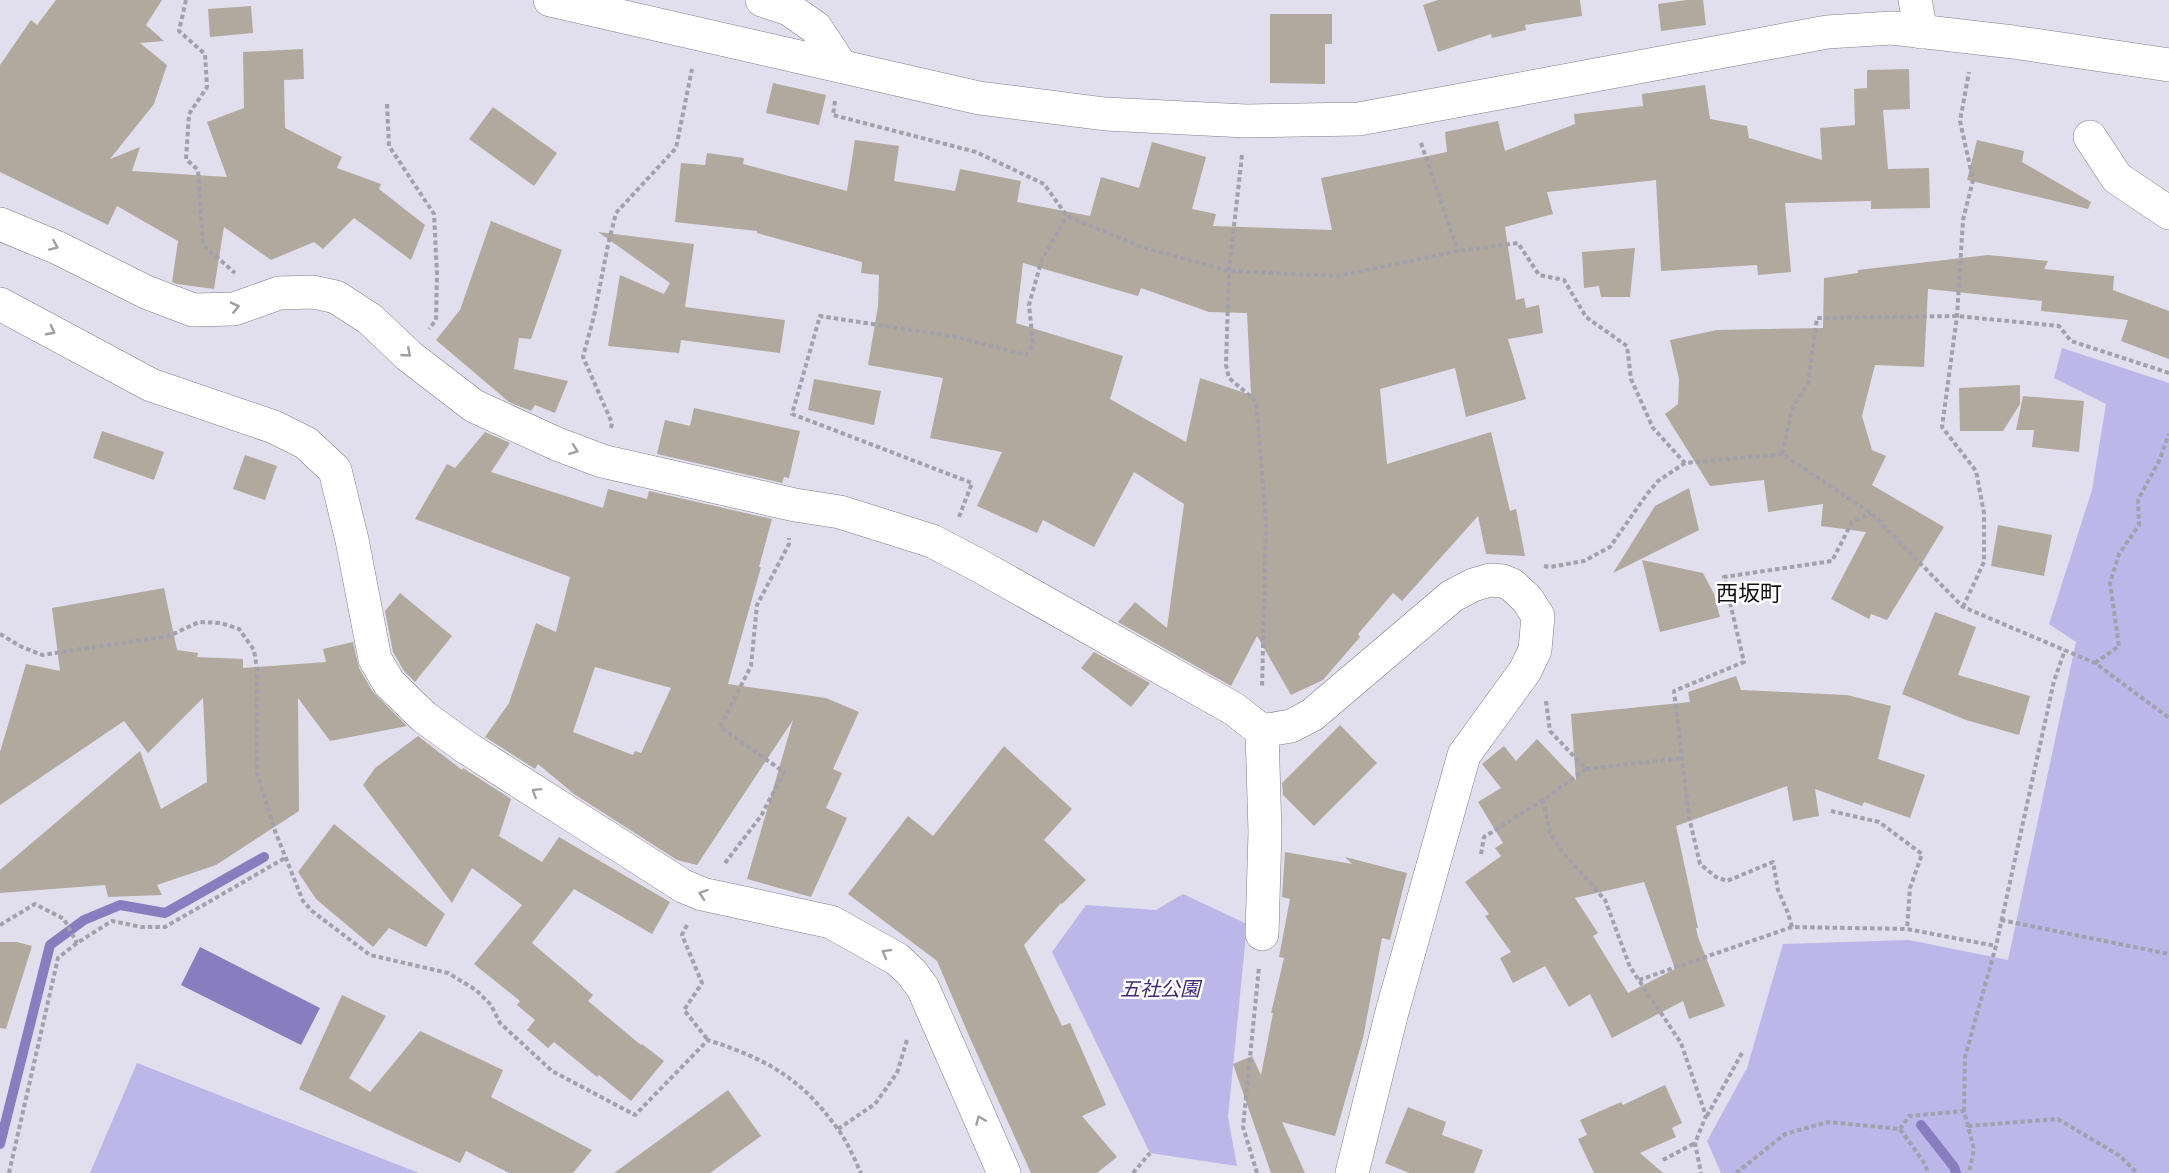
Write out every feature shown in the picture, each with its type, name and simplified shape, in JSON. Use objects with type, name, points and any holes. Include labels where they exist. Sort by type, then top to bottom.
[{"type":"street","points":[[550,0],[979,98],[1104,114],[1246,121],[1359,119],[1827,32],[1892,28],[2013,42],[2169,65]]},
{"type":"street","points":[[762,0],[789,9],[816,28],[841,66]]},
{"type":"street","points":[[1915,0],[1922,32]]},
{"type":"street","points":[[2090,137],[2117,178],[2169,213]]},
{"type":"street","points":[[0,224],[58,248],[146,292],[193,310],[234,309],[279,292],[313,292],[336,297],[370,320],[409,356],[474,406],[557,444],[602,461],[795,505],[840,512],[932,541],[988,570],[1234,709],[1262,730],[1291,726],[1312,715],[1452,596],[1473,585],[1490,580],[1503,581],[1512,585],[1527,599],[1538,616],[1534,650],[1525,671],[1464,755],[1395,1001],[1352,1173]]},
{"type":"street","points":[[0,304],[151,385],[274,427],[306,443],[335,470],[352,540],[375,659],[389,683],[424,717],[466,748],[683,886],[702,894],[831,922],[897,959],[923,988],[1004,1173]]},
{"type":"street","points":[[1262,730],[1265,832],[1262,934]]},
{"type":"path","points":[[186,0],[179,31],[206,54],[207,87],[189,114],[186,159],[198,170],[203,245],[242,278],[268,280],[279,292]]},
{"type":"path","points":[[602,461],[612,423],[583,357],[608,245],[616,213],[676,148],[698,34]]},
{"type":"path","points":[[841,66],[833,115],[976,152],[1044,184],[1067,216],[1142,247],[1228,271],[1338,276],[1458,251],[1518,243],[1539,275],[1564,279],[1586,317],[1627,346],[1631,379],[1653,428],[1685,463]]},
{"type":"path","points":[[1963,607],[1984,562],[1984,513],[1976,471],[1942,427],[1957,316],[1963,220],[1973,180],[1960,121],[1970,70]]},
{"type":"path","points":[[387,104],[389,146],[434,214],[437,274],[436,320],[409,356]]},
{"type":"path","points":[[1246,121],[1228,271],[1226,365],[1229,378],[1256,401],[1266,523],[1262,730]]},
{"type":"path","points":[[1420,139],[1458,251]]},
{"type":"path","points":[[932,541],[956,523],[972,483],[792,414],[820,316],[957,338],[1026,355],[1033,344],[1029,305],[1042,259],[1067,216]]},
{"type":"path","points":[[1782,454],[1792,409],[1808,382],[1817,318],[1957,316],[2060,326],[2071,341],[2169,373]]},
{"type":"path","points":[[2095,663],[2119,646],[2110,583],[2119,554],[2139,525],[2138,500],[2159,461],[2169,434]]},
{"type":"path","points":[[1539,565],[1550,567],[1584,561],[1610,547],[1652,488],[1685,463],[1782,454],[1871,513],[1963,607],[2095,663],[2169,718]]},
{"type":"path","points":[[795,505],[789,544],[757,605],[751,666],[720,727],[784,772],[761,816],[702,894],[682,935],[702,983],[684,1010],[708,1040],[745,1052],[788,1076],[816,1102],[838,1129],[861,1173]]},
{"type":"path","points":[[1792,927],[1778,890],[1773,862],[1727,881],[1716,877],[1700,864],[1689,817],[1674,691],[1744,662],[1724,578],[1832,561],[1852,522],[1871,513]]},
{"type":"path","points":[[0,634],[42,655],[169,636],[199,622],[221,623],[239,629],[254,650],[257,773],[285,858],[303,901],[312,911],[370,955],[448,973],[476,990],[491,1005],[500,1023],[552,1071],[634,1115],[708,1040]]},
{"type":"path","points":[[1969,1173],[1974,1149],[1964,1111],[1965,1057],[1996,946],[2054,681],[2065,650]]},
{"type":"path","points":[[1537,706],[1547,701],[1550,731],[1586,769]]},
{"type":"path","points":[[1481,854],[1484,837],[1543,800],[1586,769],[1683,758]]},
{"type":"path","points":[[1543,800],[1550,833],[1561,850],[1605,900],[1630,967],[1681,1043],[1706,1116]]},
{"type":"path","points":[[1831,811],[1879,822],[1922,854],[1910,888],[1907,929]]},
{"type":"path","points":[[9,1173],[58,958],[112,921],[142,927],[165,927],[285,858]]},
{"type":"path","points":[[0,925],[36,904],[64,919],[77,943]]},
{"type":"path","points":[[2001,920],[2169,953]]},
{"type":"path","points":[[1639,980],[1792,927],[1907,929],[1996,946]]},
{"type":"path","points":[[1257,1173],[1243,1127],[1262,934]]},
{"type":"path","points":[[838,1129],[875,1104],[897,1073],[923,988]]},
{"type":"path","points":[[1701,1173],[1695,1143],[1706,1116],[1742,1053]]},
{"type":"path","points":[[1900,1129],[1909,1116],[1964,1111]]},
{"type":"path","points":[[1968,1126],[2058,1119],[2120,1156],[2137,1173]]},
{"type":"path","points":[[1736,1173],[1785,1134],[1828,1122],[1900,1129],[1925,1164],[1928,1173]]},
{"type":"path","points":[[1663,1160],[1695,1143]]},
{"type":"path","points":[[1133,1173],[1150,1153]]},
{"type":"green space","points":[[2062,348],[2169,383],[2169,1173],[1721,1173],[1707,1141],[1747,1068],[1783,944],[1909,940],[2008,960],[2076,642],[2049,624],[2092,490],[2106,404],[2054,378]]},
{"type":"green space","name":"五社公園","points":[[1183,894],[1247,924],[1228,1117],[1237,1166],[1150,1153],[1052,952],[1086,905],[1156,910]]},
{"type":"green space","points":[[137,1063],[419,1173],[90,1173]]},
{"type":"shaded area","points":[[200,947],[320,1008],[301,1045],[181,985]]},
{"type":"building","points":[[56,0],[162,0],[146,25],[164,41],[140,43],[167,65],[154,104],[110,159],[140,147],[132,171],[227,177],[207,122],[244,108],[243,52],[303,49],[304,79],[284,80],[285,128],[342,157],[337,168],[381,184],[379,189],[425,225],[411,260],[354,218],[323,249],[314,242],[271,260],[224,227],[214,289],[177,284],[172,282],[178,241],[117,206],[108,225],[0,172],[0,65],[31,20],[37,25]]},
{"type":"building","points":[[1438,0],[1580,0],[1582,16],[1525,25],[1526,30],[1492,38],[1491,34],[1438,52],[1423,5]]},
{"type":"building","points":[[1703,0],[1706,25],[1661,31],[1658,4]]},
{"type":"building","points":[[251,6],[253,33],[210,37],[208,9]]},
{"type":"building","points":[[1270,14],[1332,14],[1332,44],[1325,44],[1325,84],[1270,83]]},
{"type":"building","points":[[1909,69],[1910,109],[1883,110],[1888,169],[1929,168],[1930,208],[1871,209],[1871,201],[1785,203],[1791,272],[1758,275],[1757,265],[1661,271],[1656,180],[1547,192],[1553,214],[1505,227],[1516,300],[1524,298],[1526,308],[1539,305],[1543,333],[1508,339],[1526,399],[1466,417],[1455,368],[1380,389],[1387,464],[1491,432],[1510,511],[1516,509],[1525,556],[1486,554],[1478,516],[1402,601],[1393,593],[1358,634],[1360,637],[1323,680],[1291,695],[1257,636],[1231,686],[1118,622],[1135,602],[1167,628],[1184,504],[1134,472],[1094,547],[1043,520],[1037,533],[977,506],[1002,452],[930,438],[943,378],[868,365],[878,306],[879,275],[861,273],[862,262],[757,233],[757,231],[675,222],[681,163],[705,165],[707,153],[744,158],[743,164],[847,191],[855,140],[899,146],[894,181],[955,191],[960,169],[1021,181],[1017,202],[1090,216],[1101,177],[1139,188],[1152,142],[1206,157],[1192,209],[1216,214],[1213,226],[1332,230],[1321,178],[1447,152],[1445,132],[1498,121],[1505,151],[1575,124],[1574,114],[1643,106],[1642,94],[1705,85],[1710,119],[1747,126],[1749,138],[1822,160],[1820,128],[1855,125],[1854,89],[1867,88],[1867,70]],"holes":[[[1023,263],[1138,296],[1141,288],[1209,312],[1247,313],[1251,395],[1200,378],[1186,442],[1110,399],[1123,356],[1016,323]]]},
{"type":"building","points":[[773,83],[826,95],[819,125],[766,113]]},
{"type":"building","points":[[493,107],[557,153],[534,186],[469,139]]},
{"type":"building","points":[[1977,140],[2024,151],[2022,162],[2091,202],[2088,209],[1967,180]]},
{"type":"building","points":[[491,221],[562,250],[531,339],[519,338],[514,369],[568,381],[555,413],[535,405],[531,411],[509,402],[436,340],[460,310]]},
{"type":"building","points":[[598,232],[694,244],[685,307],[785,320],[780,353],[681,340],[679,353],[608,346],[620,275],[664,294],[670,283]]},
{"type":"building","points":[[1635,248],[1630,297],[1601,297],[1599,286],[1584,288],[1582,252]]},
{"type":"building","points":[[1988,255],[2048,261],[2044,269],[2114,276],[2113,290],[2169,311],[2169,359],[2121,341],[2128,320],[2041,311],[2042,301],[1928,289],[1924,367],[1875,365],[1862,416],[1872,450],[1886,456],[1872,485],[1944,527],[1887,620],[1871,614],[1869,619],[1831,599],[1866,532],[1821,526],[1823,504],[1768,512],[1764,480],[1710,486],[1665,414],[1678,404],[1679,379],[1670,340],[1717,330],[1823,328],[1824,278],[1858,273],[1858,270]]},
{"type":"building","points":[[814,379],[881,391],[874,425],[808,410]]},
{"type":"building","points":[[2020,385],[2020,404],[2003,431],[1960,431],[1959,388]]},
{"type":"building","points":[[2023,396],[2084,401],[2079,452],[2032,447],[2034,430],[2016,430]]},
{"type":"building","points":[[694,408],[800,431],[789,478],[784,477],[782,483],[657,454],[665,420],[690,426]]},
{"type":"building","points":[[102,431],[164,452],[154,480],[93,458]]},
{"type":"building","points":[[485,432],[510,443],[491,472],[603,508],[608,489],[647,499],[649,491],[772,519],[728,684],[826,698],[859,712],[833,769],[842,773],[826,808],[847,818],[811,897],[747,879],[793,720],[697,865],[677,860],[574,794],[538,764],[535,769],[485,737],[509,703],[536,623],[556,632],[570,577],[415,519],[447,464],[455,468]],"holes":[[[595,667],[671,688],[641,753],[635,751],[633,755],[573,732]]]},
{"type":"building","points":[[245,455],[277,466],[265,500],[233,489]]},
{"type":"building","points":[[1689,488],[1699,530],[1613,573],[1655,506]]},
{"type":"building","points":[[1998,525],[2052,535],[2044,576],[1991,566]]},
{"type":"building","points":[[1642,560],[1703,573],[1714,594],[1720,617],[1660,632]]},
{"type":"building","points":[[164,588],[177,650],[198,653],[197,657],[243,659],[243,668],[326,662],[323,649],[353,642],[359,668],[373,692],[407,726],[330,741],[298,698],[299,811],[216,865],[157,885],[162,895],[108,897],[105,885],[0,893],[0,870],[140,751],[161,809],[207,782],[203,698],[148,753],[124,721],[0,805],[0,752],[26,664],[60,671],[52,608]]},
{"type":"building","points":[[400,593],[452,636],[415,682],[404,671],[393,652],[385,611]]},
{"type":"building","points":[[1935,612],[1976,627],[1958,675],[2030,696],[2019,735],[1966,720],[1902,694]]},
{"type":"building","points":[[1094,652],[1150,683],[1131,707],[1081,668]]},
{"type":"building","points":[[1736,676],[1741,690],[1847,695],[1891,706],[1878,759],[1925,775],[1910,818],[1864,802],[1862,806],[1815,789],[1819,816],[1793,821],[1787,786],[1676,826],[1698,937],[1725,1006],[1689,1019],[1683,1001],[1612,1038],[1590,994],[1569,1007],[1545,966],[1513,983],[1500,958],[1511,952],[1485,916],[1489,914],[1465,882],[1501,856],[1495,848],[1503,843],[1478,802],[1501,788],[1482,764],[1504,746],[1516,761],[1537,739],[1576,780],[1571,714],[1690,702],[1688,692]],"holes":[[[1644,882],[1675,969],[1628,993],[1593,936],[1598,933],[1575,898]]]},
{"type":"building","points":[[1340,725],[1377,763],[1314,826],[1283,795],[1282,783]]},
{"type":"building","points":[[418,736],[462,770],[463,768],[511,799],[499,836],[542,862],[559,837],[670,902],[652,934],[574,889],[532,943],[593,995],[588,1001],[664,1061],[631,1101],[554,1042],[548,1048],[527,1030],[535,1020],[517,1005],[520,1001],[474,964],[522,905],[472,868],[452,903],[363,785],[375,768]]},
{"type":"building","points":[[1004,746],[1072,809],[1044,840],[1086,880],[1061,903],[1024,945],[1062,1026],[1070,1023],[1106,1105],[1082,1116],[1117,1157],[1097,1173],[1031,1173],[937,961],[848,894],[908,816],[933,836]]},
{"type":"building","points":[[334,824],[445,914],[426,947],[389,928],[373,947],[316,899],[298,872]]},
{"type":"building","points":[[1285,852],[1352,864],[1345,857],[1407,873],[1390,940],[1382,938],[1363,1038],[1335,1136],[1282,1122],[1305,1173],[1271,1173],[1233,1064],[1252,1056],[1261,1075],[1273,1013],[1271,1013],[1284,958],[1279,957],[1290,899],[1282,897]]},
{"type":"building","points":[[0,942],[17,942],[32,946],[6,1029],[0,1028]]},
{"type":"building","points":[[342,995],[386,1016],[349,1078],[370,1092],[420,1031],[503,1070],[491,1097],[592,1150],[573,1173],[509,1173],[466,1151],[460,1163],[299,1089]]},
{"type":"building","points":[[1665,1085],[1682,1123],[1672,1128],[1676,1137],[1640,1153],[1663,1173],[1594,1173],[1578,1139],[1587,1135],[1580,1120],[1621,1102],[1623,1105]]},
{"type":"building","points":[[728,1090],[761,1136],[710,1173],[614,1173]]},
{"type":"building","points":[[1408,1107],[1446,1122],[1442,1135],[1483,1150],[1474,1173],[1409,1173],[1385,1163]]},
{"type":"waterway","points":[[0,1144],[50,945],[84,920],[120,905],[165,913],[264,857]]},
{"type":"waterway","points":[[1921,1125],[1954,1167],[1956,1173]]},
{"type":"district","name":"西坂町","points":[[1749,593]]}]
